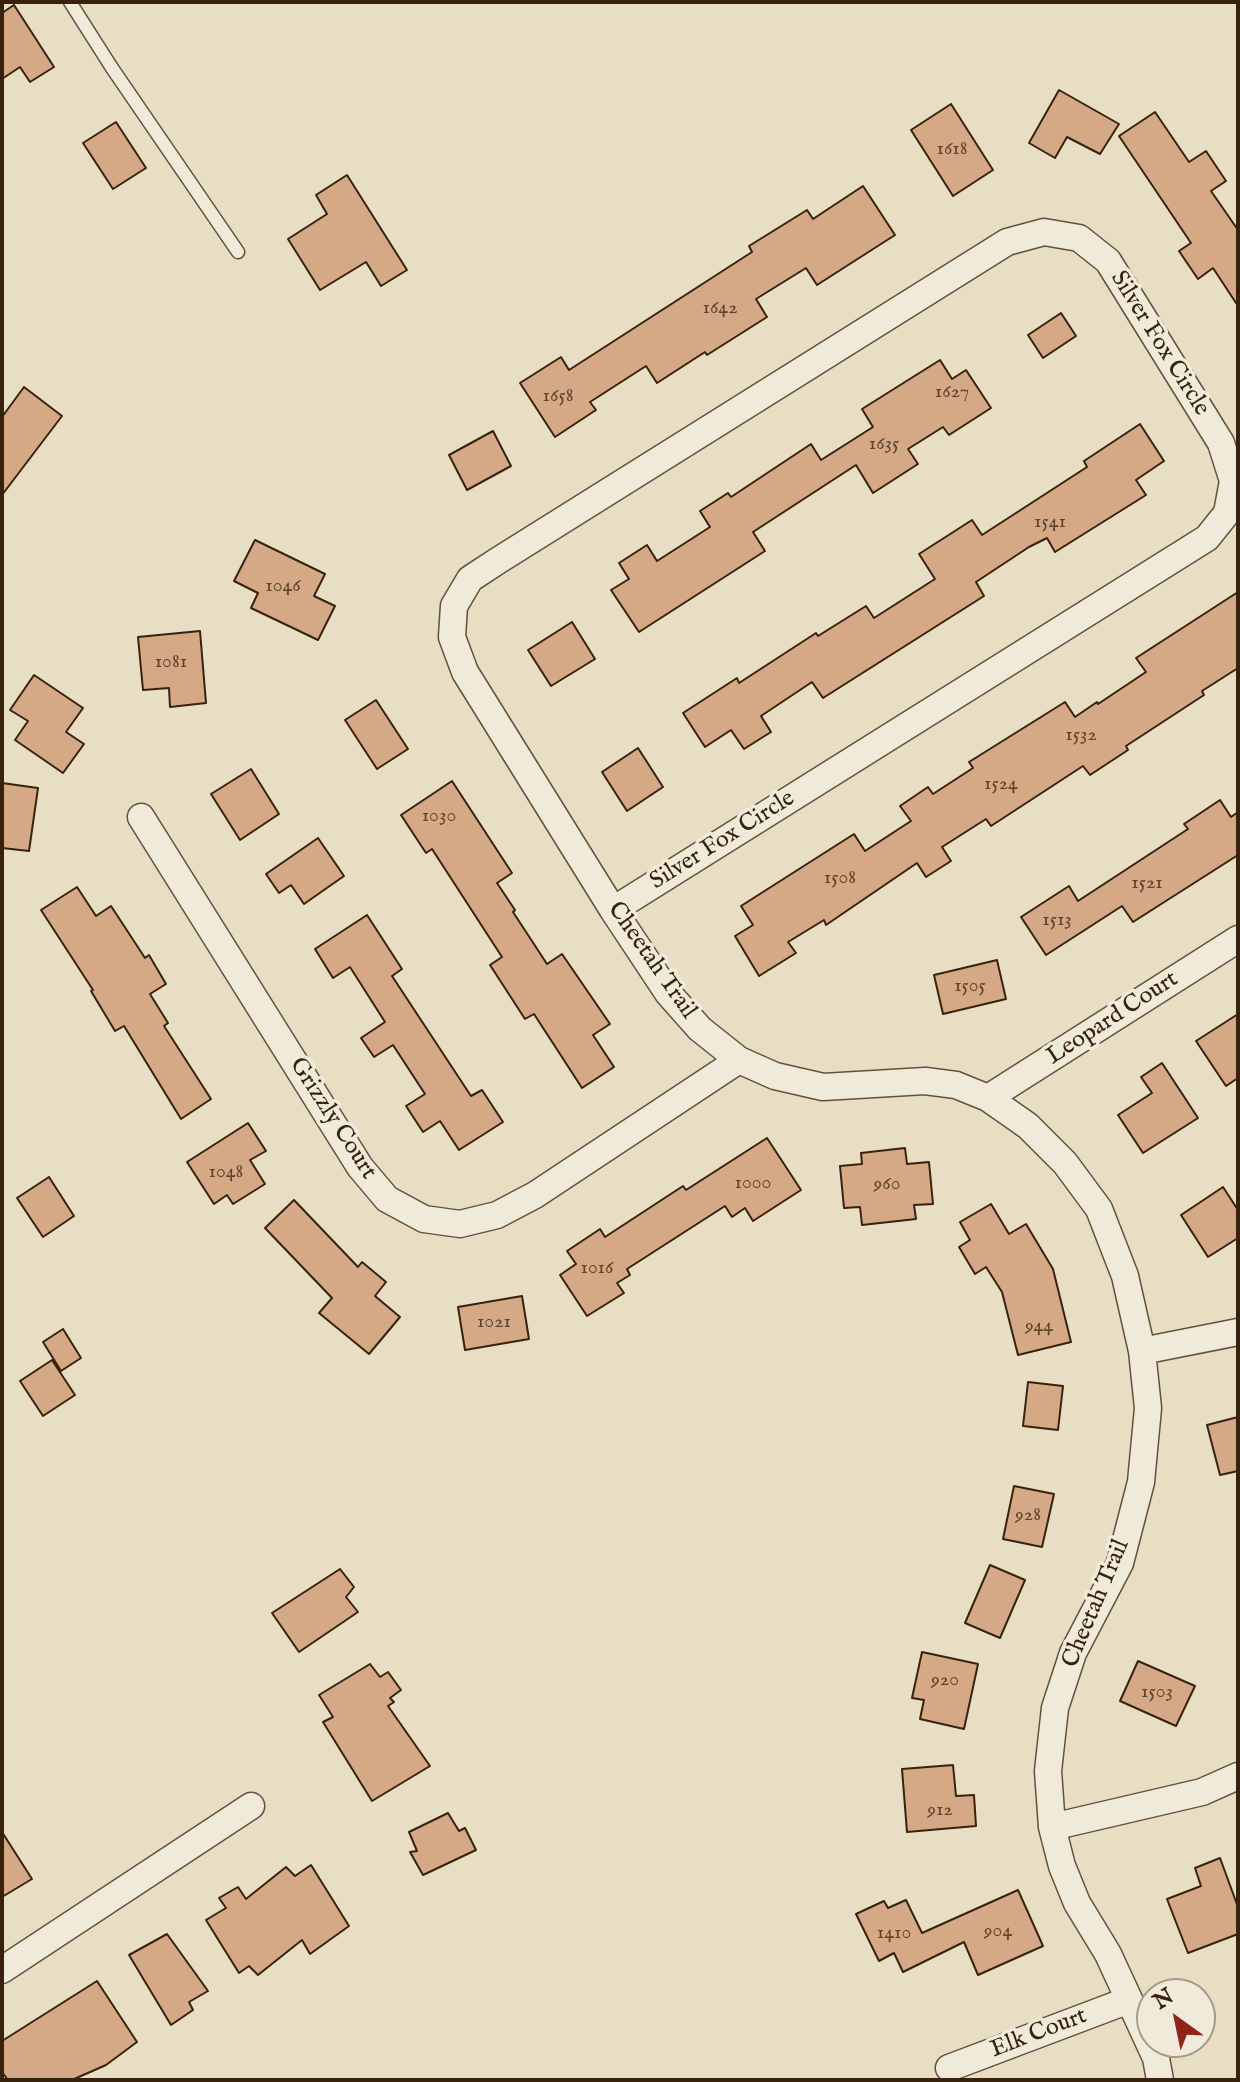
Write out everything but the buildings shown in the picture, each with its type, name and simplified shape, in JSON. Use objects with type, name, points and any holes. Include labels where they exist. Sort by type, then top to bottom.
[{"type":"street","name":"Silver Fox Circle","points":[[454,606],[470,579],[499,560],[1007,242],[1044,232],[1079,238],[1108,261],[1221,443],[1233,481],[1227,513],[1207,538],[613,910]]},
{"type":"street","name":"Cheetah Trail","points":[[454,606],[452,637],[465,672],[613,910],[668,993],[700,1029],[739,1060],[775,1076],[823,1087],[925,1081],[956,1085],[988,1098],[1038,1135],[1065,1163],[1099,1209],[1125,1276],[1142,1351],[1148,1408],[1141,1482],[1120,1563],[1073,1653],[1055,1708],[1048,1771],[1052,1827],[1062,1866],[1077,1903],[1108,1954],[1156,2058],[1160,2080]]},
{"type":"street","name":"Grizzly Court","points":[[141,817],[360,1167],[387,1199],[424,1219],[460,1224],[497,1215],[535,1195],[739,1060]]},
{"type":"street","name":"Leopard Court","points":[[988,1098],[1238,939]]},
{"type":"street","points":[[1142,1351],[1238,1332]]},
{"type":"street","points":[[1052,1827],[1202,1792],[1238,1776]]},
{"type":"street","points":[[2,1970],[251,1806]]},
{"type":"street","name":"Elk Court","points":[[949,2068],[1129,2000]]},
{"type":"lane","points":[[70,2],[238,252]]}]
